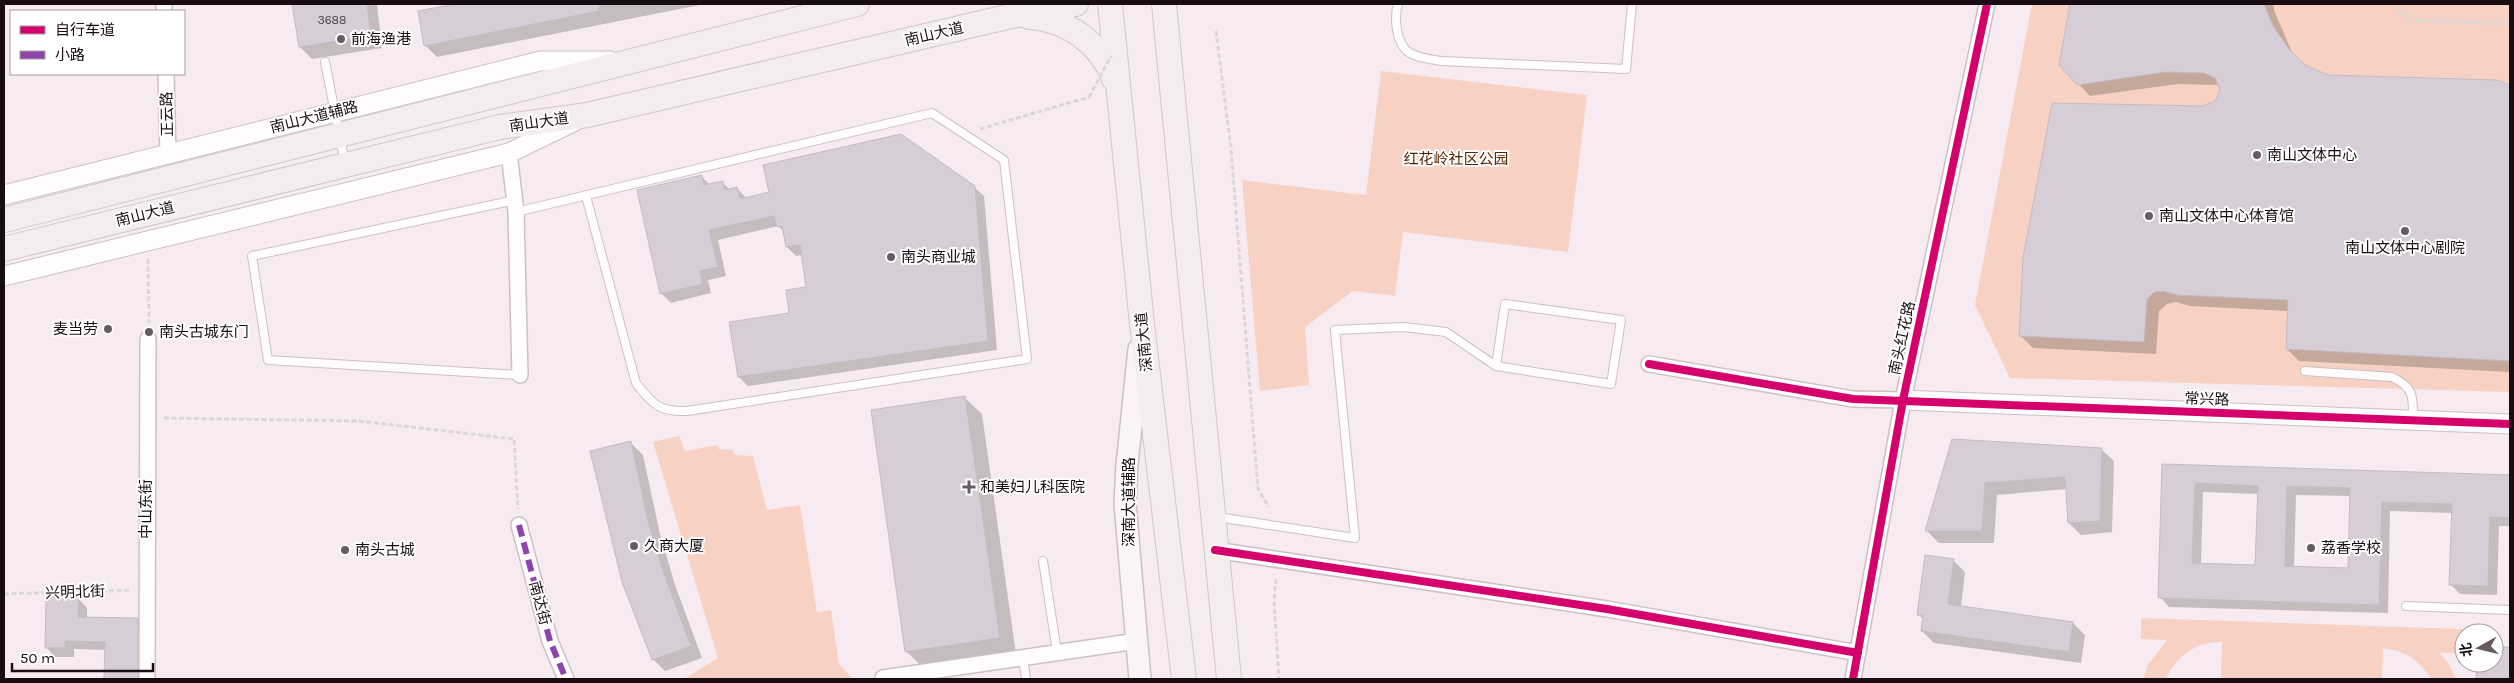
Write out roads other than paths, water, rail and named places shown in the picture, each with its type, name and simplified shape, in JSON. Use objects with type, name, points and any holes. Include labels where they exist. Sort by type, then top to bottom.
[{"type":"main road","name":"南山大道","points":[[4,220],[496,96],[626,60],[857,4]]},
{"type":"main road","name":"南山大道","points":[[4,249],[500,127],[587,115],[1007,17],[1076,4]]},
{"type":"main road","name":"深南大道","points":[[1110,4],[1142,324],[1184,679]]},
{"type":"main road","points":[[1164,4],[1215,550],[1229,679]]},
{"type":"main road","points":[[1007,17],[1040,18],[1062,25],[1079,34],[1098,49],[1110,70],[1119,95]]},
{"type":"main road","name":"深南大道辅路","points":[[1140,679],[1125,503],[1127,465],[1142,324]]},
{"type":"street","name":"南头红花路","points":[[1853,679],[1903,400],[1987,4]]},
{"type":"street","name":"南山大道辅路","points":[[4,195],[540,61],[626,60]]},
{"type":"street","name":"正云路","points":[[166,75],[168,154]]},
{"type":"street","points":[[4,276],[509,153],[587,115]]},
{"type":"street","points":[[509,153],[516,206],[520,375]]},
{"type":"street","name":"中山东街","points":[[148,332],[146,418],[148,679]]},
{"type":"street","points":[[1650,364],[1853,399],[1903,400]]},
{"type":"street","name":"常兴路","points":[[1903,400],[2510,424]]},
{"type":"street","name":"南达街","points":[[519,525],[550,641],[566,679]]},
{"type":"street","points":[[1215,550],[1607,609],[1858,653]]},
{"type":"street","points":[[883,678],[1137,641]]},
{"type":"lane","points":[[1398,4],[1396,10],[1398,34],[1406,50],[1423,58],[1441,61],[1626,69],[1632,4]]},
{"type":"lane","points":[[324,62],[346,165]]},
{"type":"lane","points":[[520,375],[268,360],[252,256],[516,206],[586,196],[932,113],[1004,160],[1027,360],[687,411],[663,409],[648,399],[636,383],[586,196]]},
{"type":"lane","points":[[1212,516],[1355,538],[1335,330],[1404,327],[1446,332],[1496,366],[1611,384],[1621,320],[1505,304],[1496,366]]},
{"type":"lane","points":[[2305,371],[2392,377],[2403,382],[2411,391],[2413,421]]},
{"type":"lane","points":[[1043,561],[1057,652]]},
{"type":"lane","points":[[2406,606],[2510,610]]},
{"type":"lane","points":[[1023,658],[1026,679]]},
{"type":"place","name":"前海渔港","points":[[341,39]]},
{"type":"place","name":"南山文体中心","points":[[2257,155]]},
{"type":"place","name":"南山文体中心体育馆","points":[[2149,216]]},
{"type":"place","name":"南山文体中心剧院","points":[[2405,231]]},
{"type":"place","name":"南头商业城","points":[[891,257]]},
{"type":"place","name":"麦当劳","points":[[108,329]]},
{"type":"place","name":"南头古城东门","points":[[149,332]]},
{"type":"place","name":"和美妇儿科医院","points":[[969,487]]},
{"type":"place","name":"久商大厦","points":[[634,546]]},
{"type":"place","name":"荔香学校","points":[[2311,548]]},
{"type":"place","name":"南头古城","points":[[345,550]]},
{"type":"park label","name":"红花岭社区公园","points":[[1456,159]]}]
